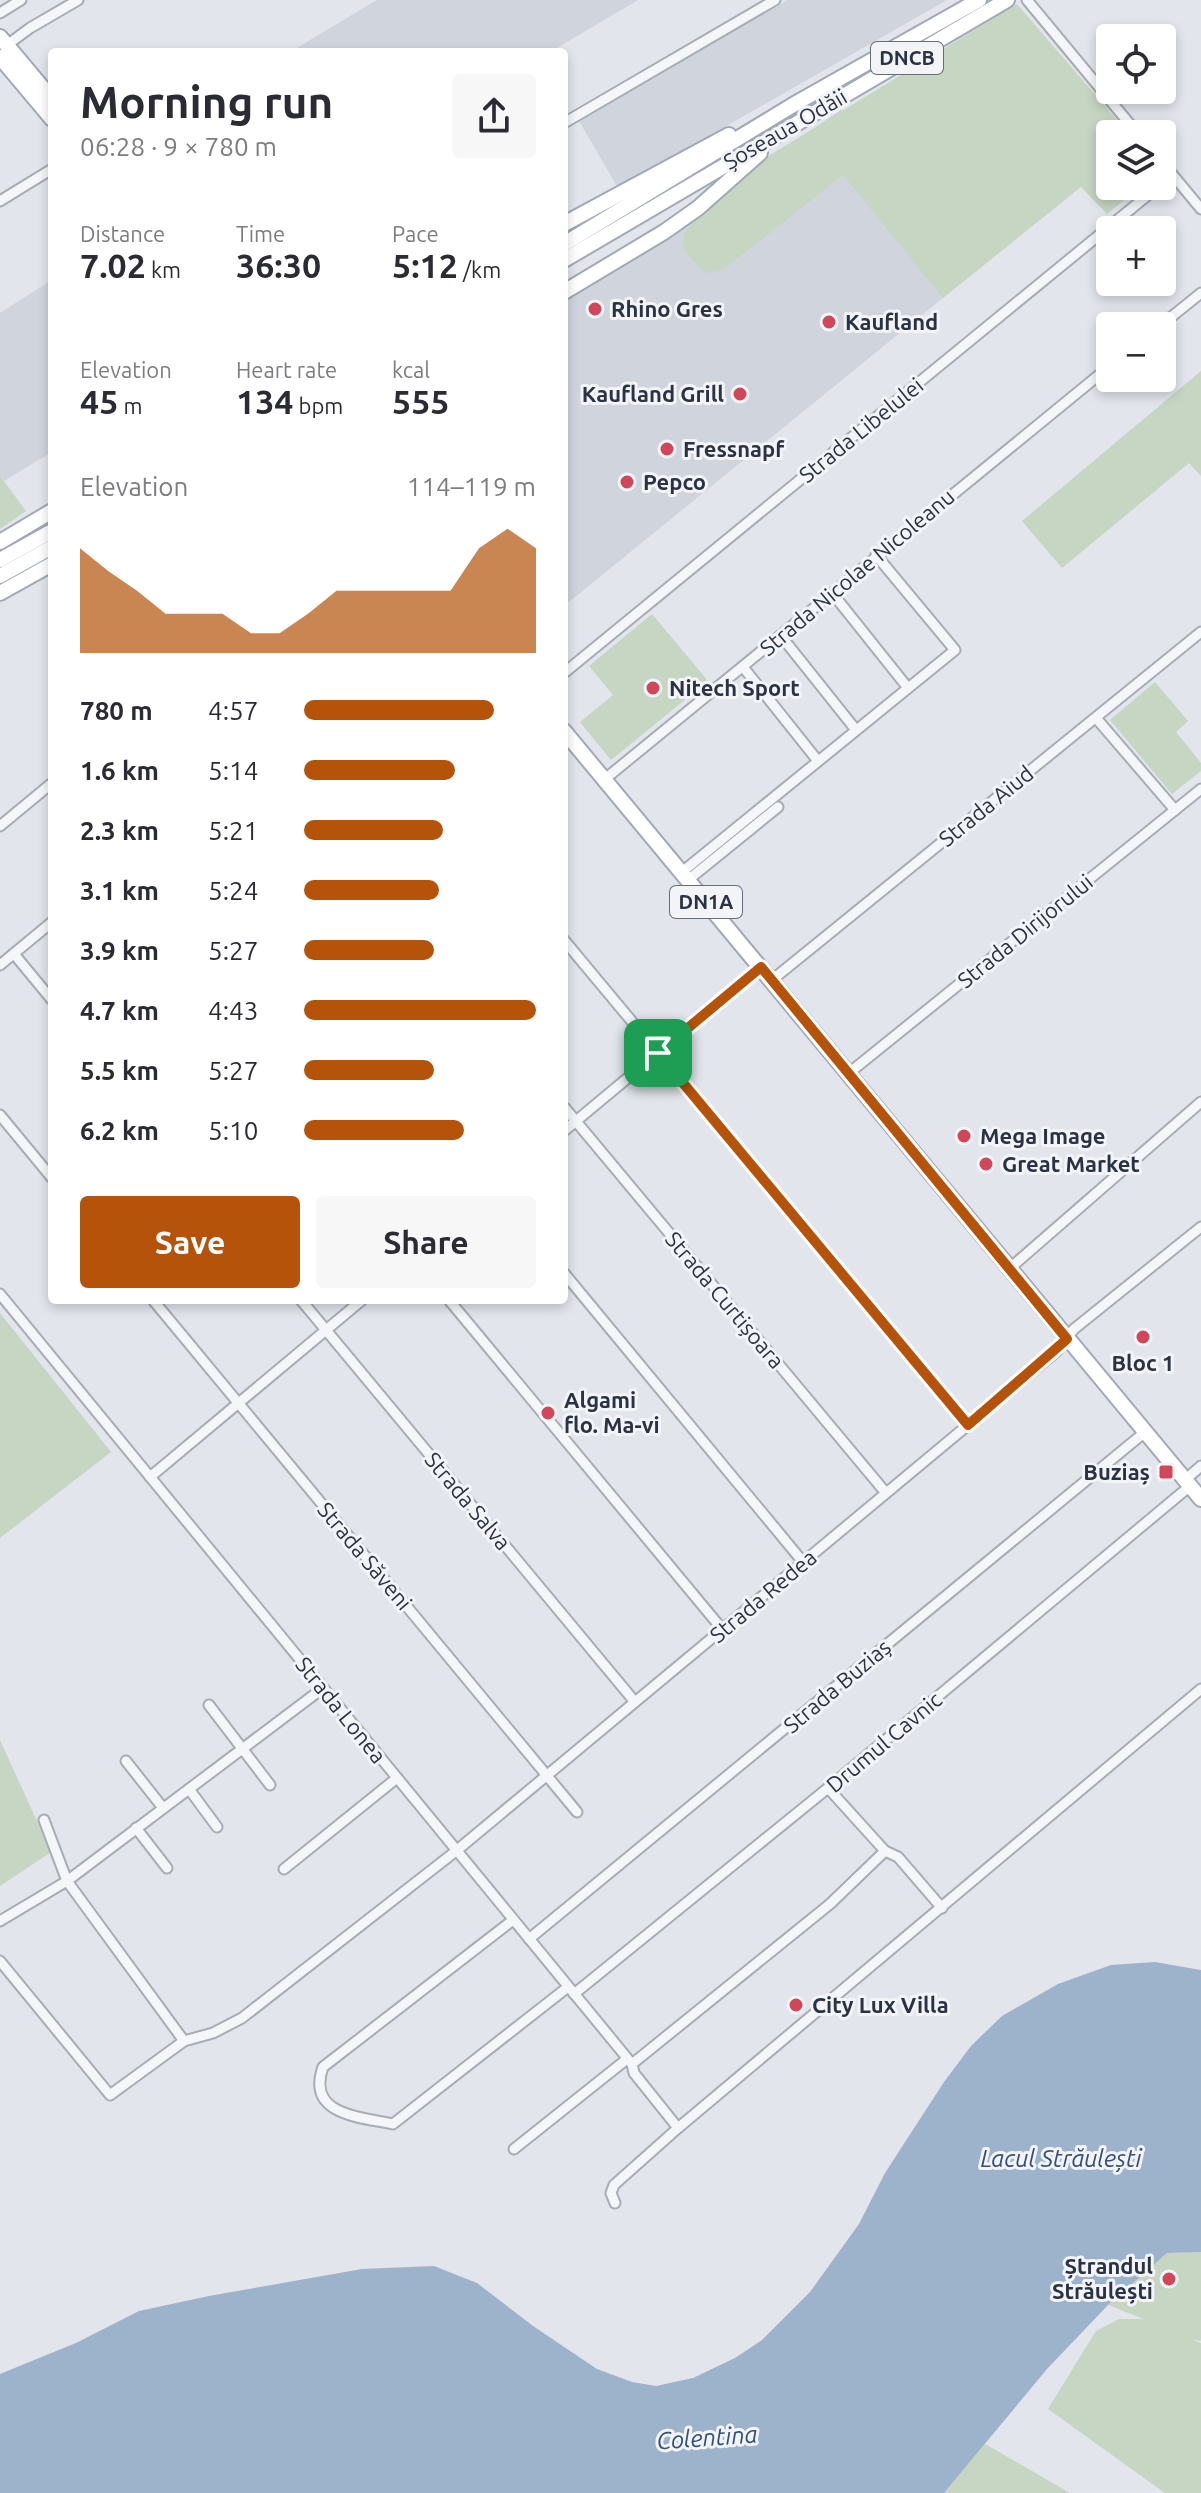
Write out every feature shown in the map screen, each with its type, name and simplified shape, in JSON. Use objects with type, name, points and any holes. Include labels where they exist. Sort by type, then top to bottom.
[{"type":"main road","name":"Șoseaua Odăii","points":[[568,242],[798,102],[979,0]]},
{"type":"main road","name":"Șoseaua Odăii","points":[[568,258],[1007,0]]},
{"type":"main road","points":[[2,46],[48,95]]},
{"type":"main road","points":[[2,46],[48,113]]},
{"type":"main road","points":[[568,222],[701,149],[798,102]]},
{"type":"main road","points":[[568,290],[698,208],[741,168],[808,116]]},
{"type":"main road","points":[[0,542],[48,513]]},
{"type":"main road","points":[[0,560],[48,533]]},
{"type":"main road","points":[[0,576],[48,549]]},
{"type":"main road","points":[[0,593],[48,566]]},
{"type":"main road","name":"DN1A","points":[[568,736],[1201,1499]]},
{"type":"street","points":[[0,13],[21,0]]},
{"type":"street","points":[[2,46],[78,0]]},
{"type":"street","points":[[568,121],[775,0]]},
{"type":"street","points":[[958,12],[970,0]]},
{"type":"street","points":[[1027,0],[1126,120]]},
{"type":"street","points":[[0,201],[48,171]]},
{"type":"street","points":[[1176,180],[1201,209]]},
{"type":"street","name":"Strada Libelulei","points":[[568,670],[1142,200]]},
{"type":"street","points":[[1176,313],[1201,293]]},
{"type":"street","name":"Strada Nicolae Nicoleanu","points":[[605,779],[1096,377]]},
{"type":"street","points":[[685,876],[818,761],[955,650],[876,555]]},
{"type":"street","points":[[833,594],[908,688]]},
{"type":"street","name":"Strada Aiud","points":[[772,980],[1201,632]]},
{"type":"street","points":[[781,636],[856,730]]},
{"type":"street","points":[[743,667],[818,761]]},
{"type":"street","points":[[1096,718],[1175,810]]},
{"type":"street","points":[[0,826],[48,786]]},
{"type":"street","name":"Strada Dirijorului","points":[[849,1073],[1201,789]]},
{"type":"street","points":[[685,876],[778,807]]},
{"type":"street","points":[[0,965],[48,925]]},
{"type":"street","points":[[568,945],[968,1425]]},
{"type":"street","points":[[14,954],[48,995]]},
{"type":"street","points":[[568,1128],[761,967]]},
{"type":"street","points":[[1009,1269],[1201,1102]]},
{"type":"street","name":"Strada Curtișoara","points":[[568,1112],[886,1493]]},
{"type":"street","points":[[0,1115],[48,1173]]},
{"type":"street","name":"Strada Redea","points":[[0,1961],[110,2095],[184,2041],[213,2033],[242,2018],[456,1851],[968,1425],[1067,1339],[1074,1329],[1201,1227]]},
{"type":"street","points":[[568,1278],[803,1562]]},
{"type":"street","name":"Strada Lonea","points":[[0,1294],[630,2061],[634,2073],[678,2128]]},
{"type":"street","name":"Strada Săveni","points":[[156,1304],[577,1812]]},
{"type":"street","name":"Strada Salva","points":[[304,1304],[635,1702]]},
{"type":"street","points":[[150,1477],[357,1304]]},
{"type":"street","points":[[452,1304],[722,1629]]},
{"type":"street","name":"Strada Buziaș","points":[[529,1939],[1145,1432]]},
{"type":"street","name":"Drumul Cavnic","points":[[513,1920],[323,2067],[319,2078],[320,2092],[330,2106],[340,2113],[393,2124],[571,1990],[828,1788],[1188,1483],[1201,1466]]},
{"type":"street","points":[[0,1921],[67,1881],[323,1688]]},
{"type":"street","points":[[615,2203],[611,2193],[614,2185],[678,2128],[1201,1689]]},
{"type":"street","points":[[209,1705],[270,1785]]},
{"type":"street","points":[[126,1761],[163,1808]]},
{"type":"street","points":[[284,1869],[397,1778]]},
{"type":"street","points":[[828,1788],[885,1851],[898,1857],[942,1908]]},
{"type":"street","points":[[189,1789],[217,1827]]},
{"type":"street","points":[[44,1820],[67,1881],[184,2041]]},
{"type":"street","points":[[136,1828],[167,1868]]},
{"type":"street","points":[[514,2149],[830,1904],[885,1851]]},
{"type":"shaded area","points":[[377,0],[638,0],[557,48],[297,48]]},
{"type":"shaded area","points":[[788,0],[947,0],[618,188],[579,121]]},
{"type":"shaded area","points":[[842,109],[976,271],[568,603],[568,295]]},
{"type":"shaded area","points":[[48,283],[48,454],[4,481],[0,476],[0,313]]},
{"type":"green space","points":[[1017,4],[1096,96],[1096,104],[1103,104],[1117,120],[1096,120],[1096,200],[1124,200],[1107,214],[1081,187],[943,298],[843,175],[723,270],[708,273],[701,270],[683,248],[684,234],[693,220],[754,165]]},
{"type":"green space","points":[[1201,371],[1201,476],[1189,463],[1062,568],[1022,521]]},
{"type":"green space","points":[[0,476],[26,511],[0,529]]},
{"type":"green space","name":"Nitech Sport","points":[[652,614],[708,681],[611,760],[580,722],[613,695],[589,666]]},
{"type":"green space","points":[[1155,682],[1188,721],[1176,732],[1201,763],[1201,771],[1172,794],[1110,720]]},
{"type":"green space","points":[[0,1313],[111,1452],[0,1538]]},
{"type":"green space","points":[[0,1740],[51,1852],[0,1886]]},
{"type":"green space","points":[[1201,2252],[1201,2341],[1191,2339],[1201,2343],[1201,2493],[1165,2493],[1048,2409],[1096,2331],[1119,2319],[1144,2319],[1108,2305],[1167,2253]]},
{"type":"green space","points":[[985,2444],[1070,2493],[944,2493]]},
{"type":"water","name":"Lacul Străulești","points":[[1155,1962],[1201,1970],[1201,2252],[1167,2253],[1108,2305],[1047,2369],[944,2493],[0,2493],[0,2374],[76,2343],[139,2311],[362,2269],[434,2266],[477,2283],[597,2369],[632,2382],[656,2386],[693,2378],[735,2358],[762,2340],[810,2292],[859,2224],[885,2173],[944,2082],[971,2046],[1002,2016],[1058,1984],[1111,1965]]},
{"type":"place","name":"Rhino Gres","points":[[595,309]]},
{"type":"place","name":"Kaufland","points":[[829,322]]},
{"type":"place","name":"Kaufland Grill","points":[[740,394]]},
{"type":"place","name":"Fressnapf","points":[[667,449]]},
{"type":"place","name":"Pepco","points":[[627,482]]},
{"type":"place","name":"Nitech Sport","points":[[653,688]]},
{"type":"place","name":"Mega Image","points":[[964,1136]]},
{"type":"place","name":"Great Market","points":[[986,1164]]},
{"type":"place","name":"Bloc 1","points":[[1143,1337]]},
{"type":"place","name":"Algami flo. Ma-vi","points":[[548,1413]]},
{"type":"place","name":"Buziaș","points":[[1166,1472]]},
{"type":"place","name":"City Lux Villa","points":[[796,2005]]},
{"type":"place","name":"Ștrandul Străulești","points":[[1169,2279]]},
{"type":"route","points":[[761,967],[1067,1339],[1057,1351],[968,1425],[658,1053],[761,967]]},
{"type":"water label","name":"Colentina","points":[[707,2438]]}]
